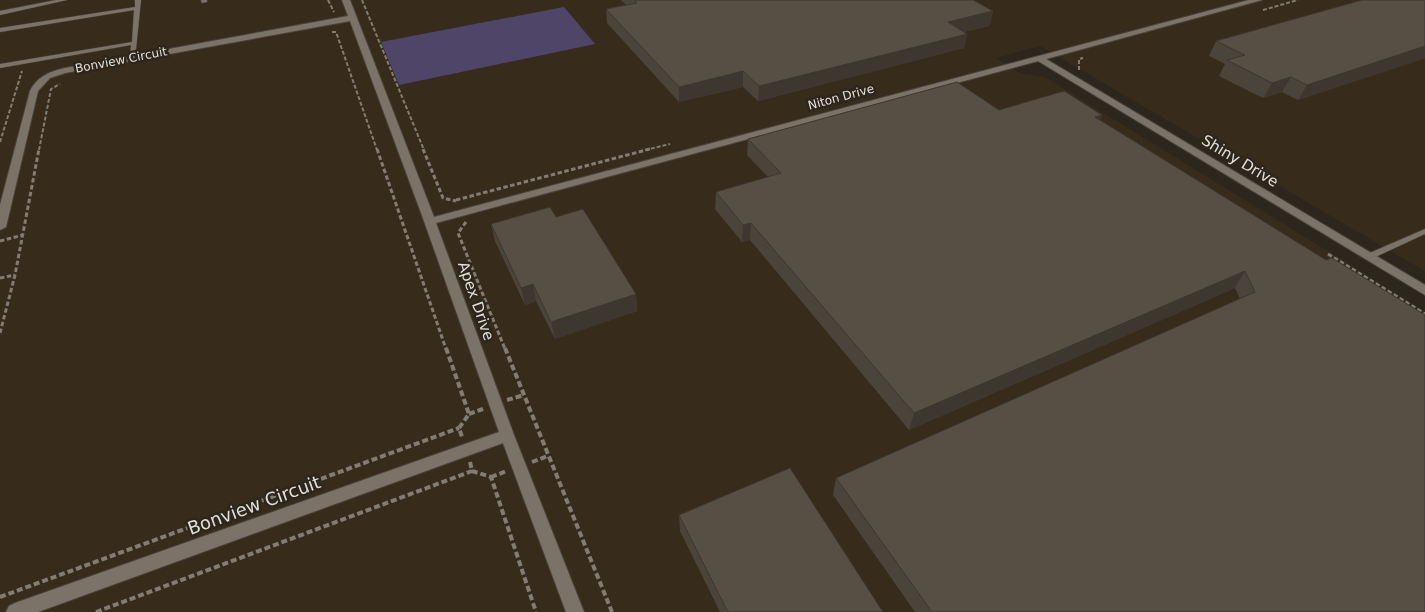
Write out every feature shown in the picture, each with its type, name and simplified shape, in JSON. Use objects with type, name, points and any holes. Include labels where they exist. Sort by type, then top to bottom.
[{"type":"street","name":"Apex Drive","points":[[346,0],[430,221],[507,435],[575,612]]},
{"type":"street","name":"Niton Drive","points":[[430,221],[1258,0]]},
{"type":"street","name":"Bonview Circuit","points":[[0,226],[34,91],[38,82],[59,72],[353,18]]},
{"type":"street","name":"Shiny Drive","points":[[1038,58],[1425,291]]},
{"type":"street","name":"Bonview Circuit","points":[[16,612],[507,435]]},
{"type":"lane","points":[[0,13],[64,0]]},
{"type":"lane","points":[[133,58],[138,0]]},
{"type":"lane","points":[[0,30],[137,8]]},
{"type":"lane","points":[[0,66],[134,43]]},
{"type":"lane","points":[[1368,256],[1425,231]]},
{"type":"path","points":[[0,598],[459,428],[469,414],[336,32],[326,31],[323,19],[334,12],[328,0]]},
{"type":"path","points":[[362,0],[444,198],[456,200],[466,223],[458,233],[612,612]]},
{"type":"path","points":[[0,332],[15,275],[51,89],[66,81]]},
{"type":"path","points":[[0,241],[23,235]]},
{"type":"path","points":[[1328,254],[1425,314]]},
{"type":"path","points":[[0,278],[15,275]]},
{"type":"path","points":[[459,428],[472,471]]},
{"type":"path","points":[[96,612],[472,471],[491,477],[536,612]]},
{"type":"shaded area","points":[[0,0],[1425,0],[1425,271],[1040,46],[996,58],[1020,73],[1045,77],[1425,311],[1425,612],[0,612]]},
{"type":"shaded area","points":[[564,7],[595,44],[399,85],[381,42]]},
{"type":"building","points":[[634,0],[973,0],[993,11],[948,22],[967,34],[759,86],[743,71],[679,87],[606,9],[637,3]]},
{"type":"building","points":[[1362,0],[1425,0],[1425,46],[1307,85],[1291,77],[1272,83],[1227,60],[1245,55],[1216,41]]},
{"type":"building","points":[[957,82],[999,110],[1064,91],[1102,115],[1095,117],[1326,260],[1332,258],[1425,315],[1425,612],[932,612],[836,478],[1255,292],[1245,271],[914,413],[751,223],[743,225],[716,192],[781,173],[748,139]]},
{"type":"building","points":[[550,207],[556,217],[583,209],[636,294],[551,322],[533,284],[521,288],[491,224]]},
{"type":"building","points":[[790,468],[883,612],[728,612],[679,515]]}]
